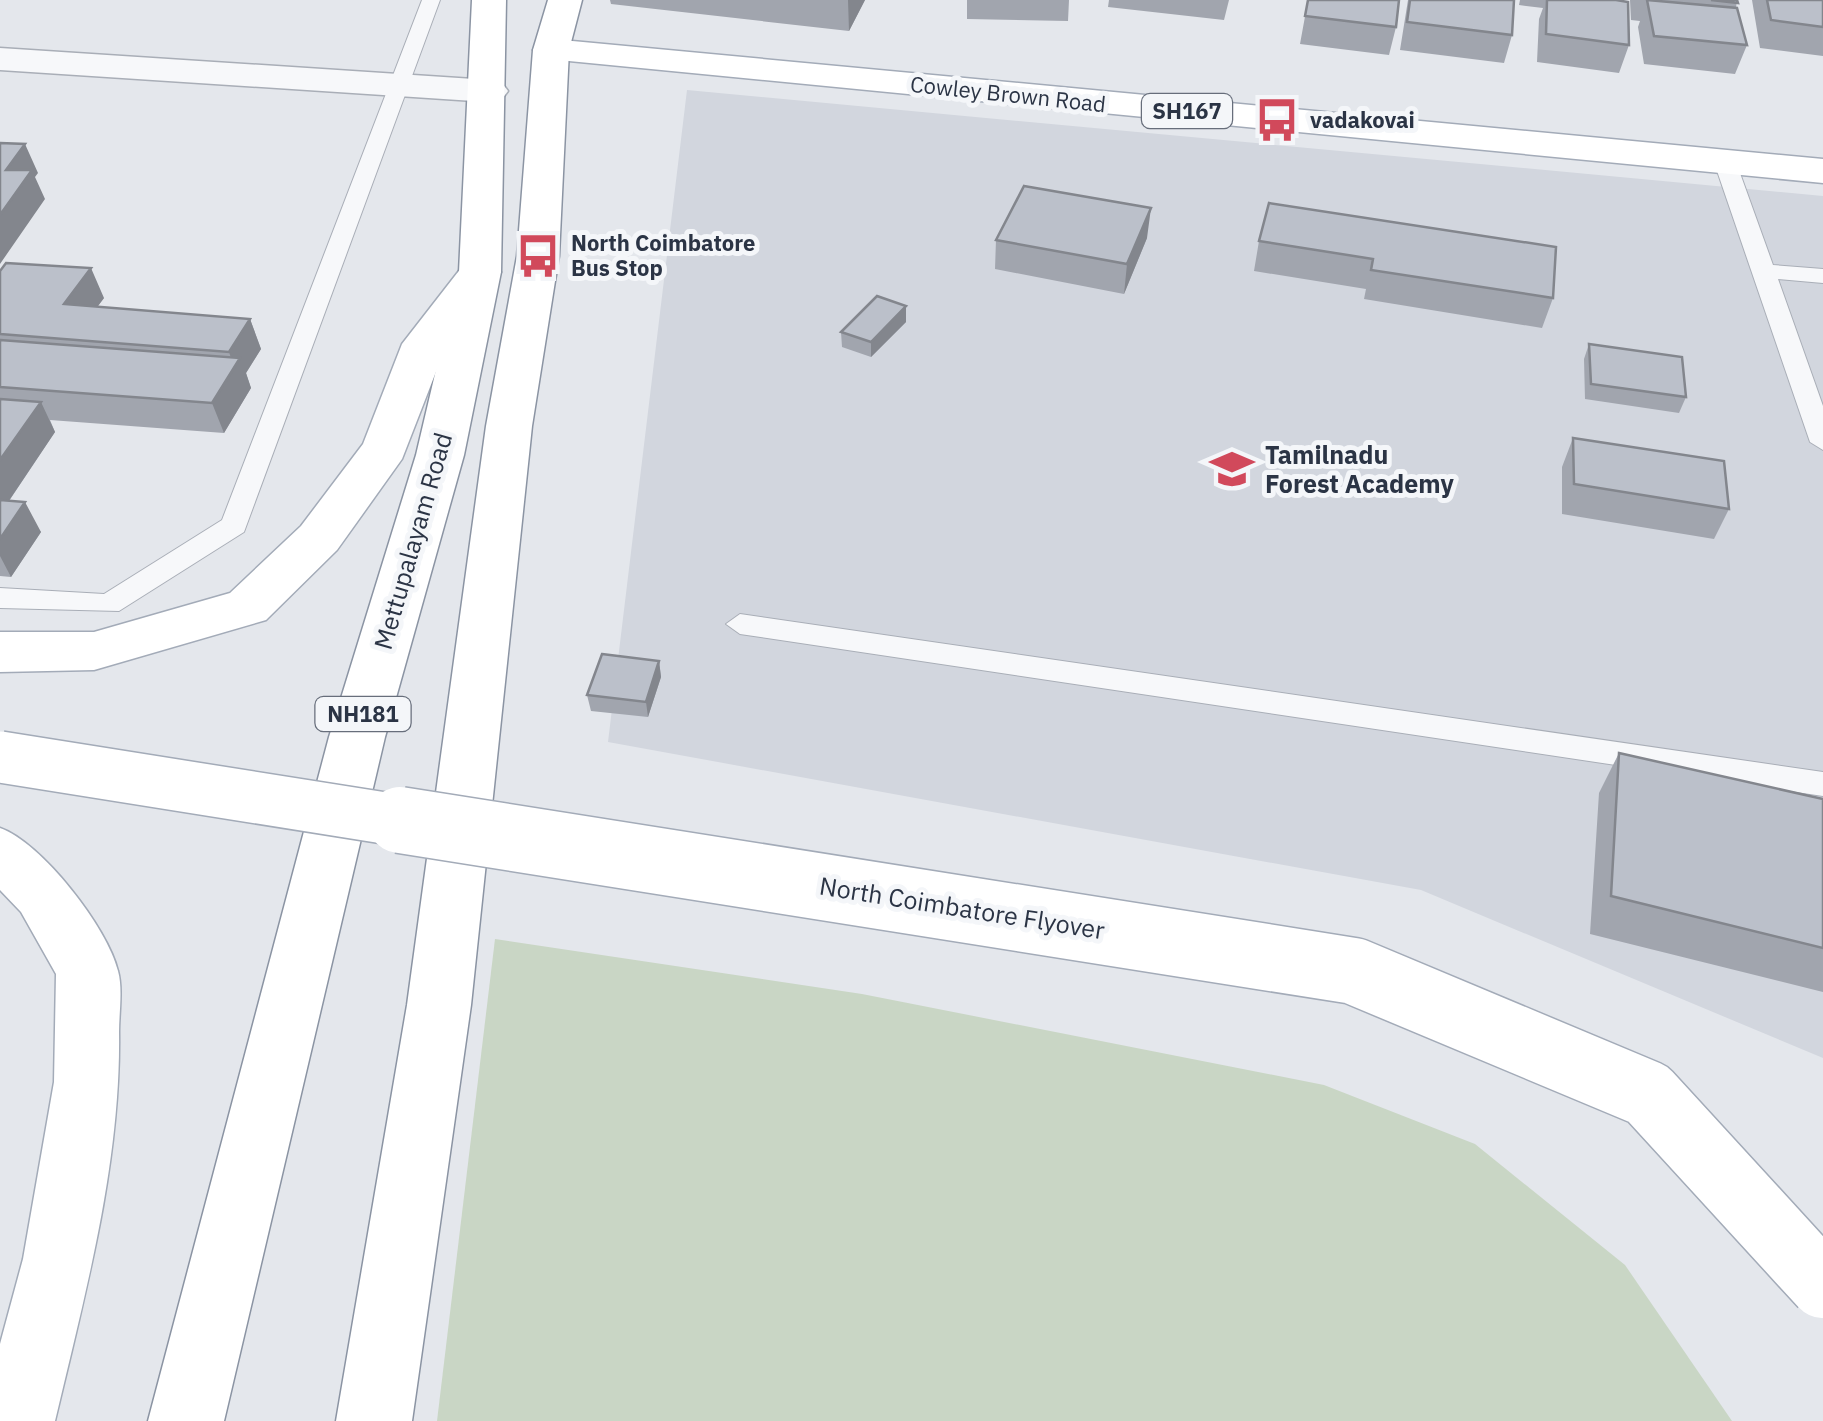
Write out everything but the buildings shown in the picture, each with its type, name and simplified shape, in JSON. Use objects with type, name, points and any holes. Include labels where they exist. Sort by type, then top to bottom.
[{"type":"main road","name":"Mettupalayam Road","points":[[186,1421],[357,737],[440,455],[480,272],[489,91],[489,0]]},
{"type":"main road","name":"Cowley Brown Road","points":[[558,25],[1823,171]]},
{"type":"main road","points":[[374,1421],[440,1005],[509,426],[538,256],[558,25]]},
{"type":"main road","points":[[0,652],[94,651],[248,607],[319,538],[385,448],[424,344],[480,272]]},
{"type":"main road","name":"North Coimbatore Flyover","points":[[0,756],[1354,971],[1648,1094],[1823,1285]]},
{"type":"main road","points":[[0,852],[42,894],[87,971],[87,1082],[58,1259],[17,1421]]},
{"type":"street","points":[[0,59],[489,91]]},
{"type":"lane","points":[[0,598],[109,604],[234,525],[431,0]]},
{"type":"lane","points":[[1725,162],[1823,442]]},
{"type":"lane","points":[[1764,270],[1823,276]]},
{"type":"lane","points":[[740,624],[1823,784]]},
{"type":"shaded area","name":"Tamilnadu Forest Academy","points":[[687,90],[1823,196],[1823,1058],[1421,890],[608,742]]},
{"type":"green space","points":[[495,939],[862,994],[1324,1085],[1475,1144],[1625,1265],[1732,1421],[437,1421]]},
{"type":"place","name":"vadakovai","points":[[1277,120]]},
{"type":"place","name":"North Coimbatore Bus Stop","points":[[538,256]]},
{"type":"place","name":"Tamilnadu Forest Academy","points":[[1232,469]]}]
